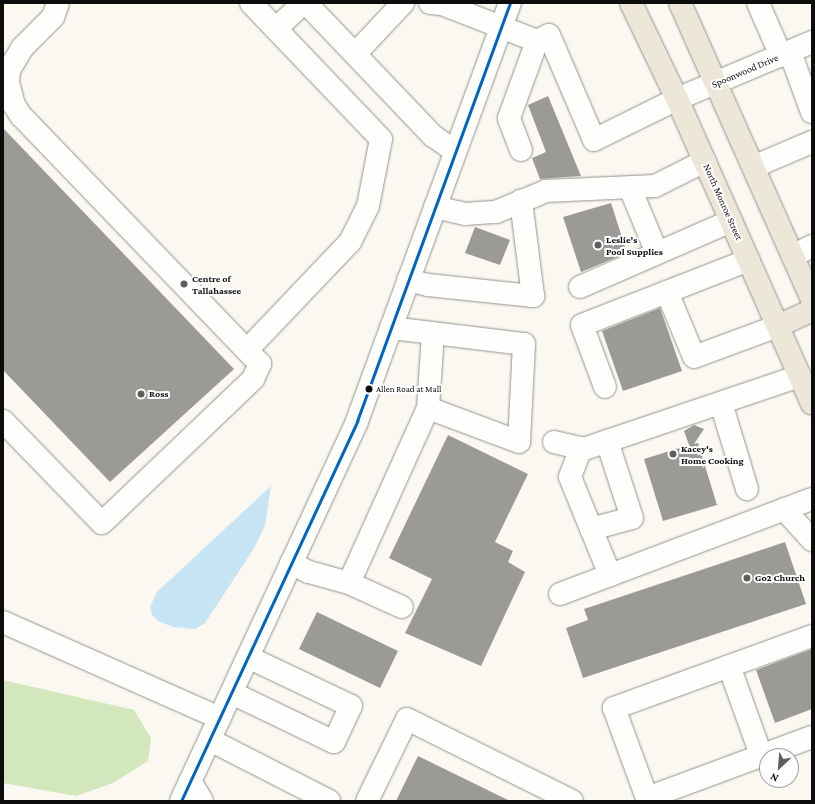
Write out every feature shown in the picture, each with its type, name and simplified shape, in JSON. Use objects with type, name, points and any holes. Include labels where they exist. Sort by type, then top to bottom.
[{"type":"main road","points":[[680,3],[812,299]]},
{"type":"main road","name":"North Monroe Street","points":[[631,7],[677,99],[812,403]]},
{"type":"main road","points":[[778,326],[812,310]]},
{"type":"street","points":[[3,422],[102,523],[253,379],[260,364],[22,116],[14,105],[8,82],[9,70],[14,58],[52,17],[58,3]]},
{"type":"street","points":[[247,350],[350,242],[368,206],[381,139],[251,3]]},
{"type":"street","points":[[276,29],[304,3],[433,136],[455,151]]},
{"type":"street","points":[[355,54],[403,3]]},
{"type":"street","points":[[439,3],[537,41],[508,118],[521,150]]},
{"type":"street","points":[[181,801],[356,421],[510,3]]},
{"type":"street","points":[[758,3],[785,54],[812,112]]},
{"type":"street","name":"Spoonwood Drive","points":[[537,41],[549,35],[594,140],[677,99],[812,42]]},
{"type":"street","points":[[753,167],[812,142]]},
{"type":"street","points":[[435,207],[453,212],[496,212],[546,191],[655,186],[705,161]]},
{"type":"street","points":[[630,188],[657,253]]},
{"type":"street","points":[[408,280],[428,285],[533,296],[521,201]]},
{"type":"street","points":[[580,287],[731,221]]},
{"type":"street","points":[[793,256],[812,246]]},
{"type":"street","points":[[605,387],[582,325],[749,260]]},
{"type":"street","points":[[667,292],[694,357],[778,326]]},
{"type":"street","points":[[391,328],[524,344],[519,442],[428,408]]},
{"type":"street","points":[[349,583],[428,408],[433,333]]},
{"type":"street","points":[[554,442],[581,448],[607,441],[800,376]]},
{"type":"street","points":[[721,403],[747,489]]},
{"type":"street","points":[[591,529],[632,518],[607,441]]},
{"type":"street","points":[[581,448],[570,477],[610,575]]},
{"type":"street","points":[[560,594],[812,499]]},
{"type":"street","points":[[784,509],[812,540]]},
{"type":"street","points":[[291,563],[309,572],[349,583],[402,607]]},
{"type":"street","points":[[3,622],[220,718]]},
{"type":"street","points":[[759,756],[646,798],[614,708],[812,636]]},
{"type":"street","points":[[232,693],[334,742],[351,706],[248,656]]},
{"type":"street","points":[[729,666],[759,749]]},
{"type":"street","points":[[367,801],[407,720],[572,801]]},
{"type":"street","points":[[781,748],[812,737]]},
{"type":"street","points":[[210,740],[329,801]]},
{"type":"street","points":[[190,782],[202,801]]},
{"type":"green space","points":[[3,680],[134,710],[151,738],[148,761],[113,783],[76,796],[3,783]]},
{"type":"water","points":[[271,486],[265,526],[253,550],[205,623],[195,629],[173,627],[158,621],[152,615],[150,607],[157,592]]},
{"type":"building","points":[[548,96],[581,176],[540,179],[532,158],[546,152],[528,105]]},
{"type":"building","points":[[3,128],[234,369],[110,482],[3,370]]},
{"type":"building","name":"Leslie's Pool Supplies","points":[[611,203],[627,253],[581,272],[563,217]]},
{"type":"building","points":[[475,227],[510,240],[500,265],[465,253]]},
{"type":"building","points":[[660,308],[682,371],[623,391],[602,331]]},
{"type":"building","points":[[694,425],[704,429],[694,444],[698,443],[717,505],[663,521],[644,459],[689,445],[684,431]]},
{"type":"building","points":[[448,435],[528,474],[495,542],[513,551],[508,562],[525,572],[481,666],[405,633],[432,579],[389,558]]},
{"type":"building","points":[[785,542],[806,604],[583,678],[566,628],[588,620],[584,609]]},
{"type":"building","points":[[317,612],[398,651],[380,688],[299,649]]},
{"type":"building","points":[[812,649],[812,709],[775,723],[756,670]]},
{"type":"building","points":[[418,756],[510,801],[396,801]]},
{"type":"transit line","points":[[181,801],[357,421],[510,3]]},
{"type":"place","name":"Leslie's Pool Supplies","points":[[598,245]]},
{"type":"place","name":"Centre of Tallahassee","points":[[184,284]]},
{"type":"place","name":"Allen Road at Mall","points":[[369,389]]},
{"type":"place","name":"Ross","points":[[141,394]]},
{"type":"place","name":"Kacey's Home Cooking","points":[[673,454]]},
{"type":"place","name":"Go2 Church","points":[[747,578]]}]
